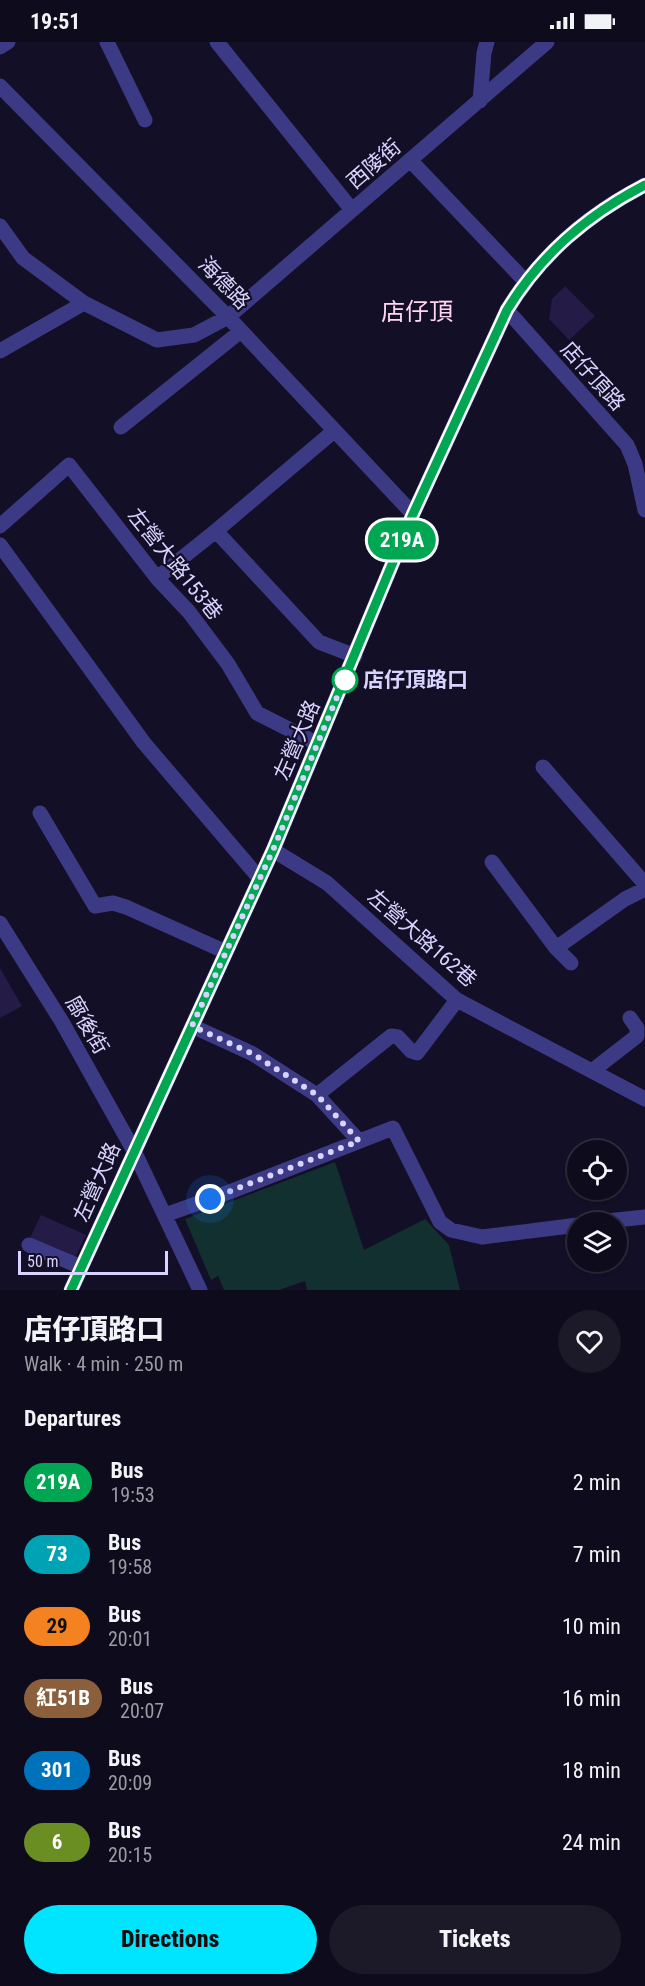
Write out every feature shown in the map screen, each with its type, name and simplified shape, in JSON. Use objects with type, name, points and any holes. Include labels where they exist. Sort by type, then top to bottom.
[{"type":"street","points":[[0,47],[8,42]]},
{"type":"street","points":[[107,42],[145,120]]},
{"type":"street","points":[[217,42],[352,210]]},
{"type":"street","points":[[480,101],[487,42]]},
{"type":"street","name":"西陵街","points":[[0,226],[23,258],[84,303],[157,340],[194,335],[228,317],[547,42]]},
{"type":"street","name":"海德路","points":[[0,86],[228,317],[413,514]]},
{"type":"street","points":[[410,160],[525,281]]},
{"type":"street","name":"左營大路","points":[[71,1290],[273,850],[413,514],[507,310],[525,281],[583,223],[618,199],[645,185]]},
{"type":"street","points":[[0,351],[84,303]]},
{"type":"street","name":"店仔頂路","points":[[507,310],[627,445],[635,464],[645,508]]},
{"type":"street","points":[[121,427],[241,331]]},
{"type":"street","points":[[158,578],[334,431]]},
{"type":"street","name":"左營大路153巷","points":[[0,526],[69,465],[158,578],[189,612],[228,664],[257,713],[318,744]]},
{"type":"street","points":[[216,531],[319,642],[354,656]]},
{"type":"street","points":[[0,545],[144,743],[260,879]]},
{"type":"street","points":[[543,767],[645,884]]},
{"type":"street","points":[[40,813],[95,906],[113,903],[126,907],[226,952]]},
{"type":"street","name":"左營大路162巷","points":[[273,850],[327,883],[457,1000],[645,1099]]},
{"type":"street","points":[[492,862],[556,948],[571,963]]},
{"type":"street","points":[[556,948],[625,899],[645,889]]},
{"type":"street","name":"廍後街","points":[[0,923],[62,1022],[134,1151],[200,1290]]},
{"type":"street","points":[[317,1095],[391,1036],[398,1036],[411,1052],[417,1053],[457,1000]]},
{"type":"street","points":[[592,1071],[637,1035],[637,1028],[630,1018]]},
{"type":"street","points":[[192,1026],[253,1054],[317,1095],[359,1141]]},
{"type":"street","points":[[165,1215],[393,1128],[440,1222],[451,1230],[482,1237],[567,1226]]},
{"type":"street","points":[[627,1219],[645,1217]]},
{"type":"street","points":[[29,1245],[81,1268]]},
{"type":"green space","points":[[335,1162],[364,1250],[425,1219],[449,1245],[460,1290],[307,1290],[305,1281],[279,1290],[224,1290],[218,1276],[211,1280],[185,1219]]},
{"type":"building","points":[[565,286],[595,316],[569,340],[549,319],[552,299]]},
{"type":"building","points":[[0,968],[22,1006],[0,1018]]},
{"type":"building","points":[[41,1215],[86,1235],[74,1260],[29,1240]]},
{"type":"bus line","name":"219A","points":[[71,1290],[273,850],[413,514],[507,310],[525,281],[583,223],[618,199],[645,185]]},
{"type":"place","name":"店仔頂路口","points":[[345,680]]},
{"type":"district","name":"店仔頂","points":[[417,312]]},
{"type":"route","points":[[210,1199],[359,1141],[317,1095],[253,1054],[192,1026],[273,850],[345,678],[345,680]]}]
